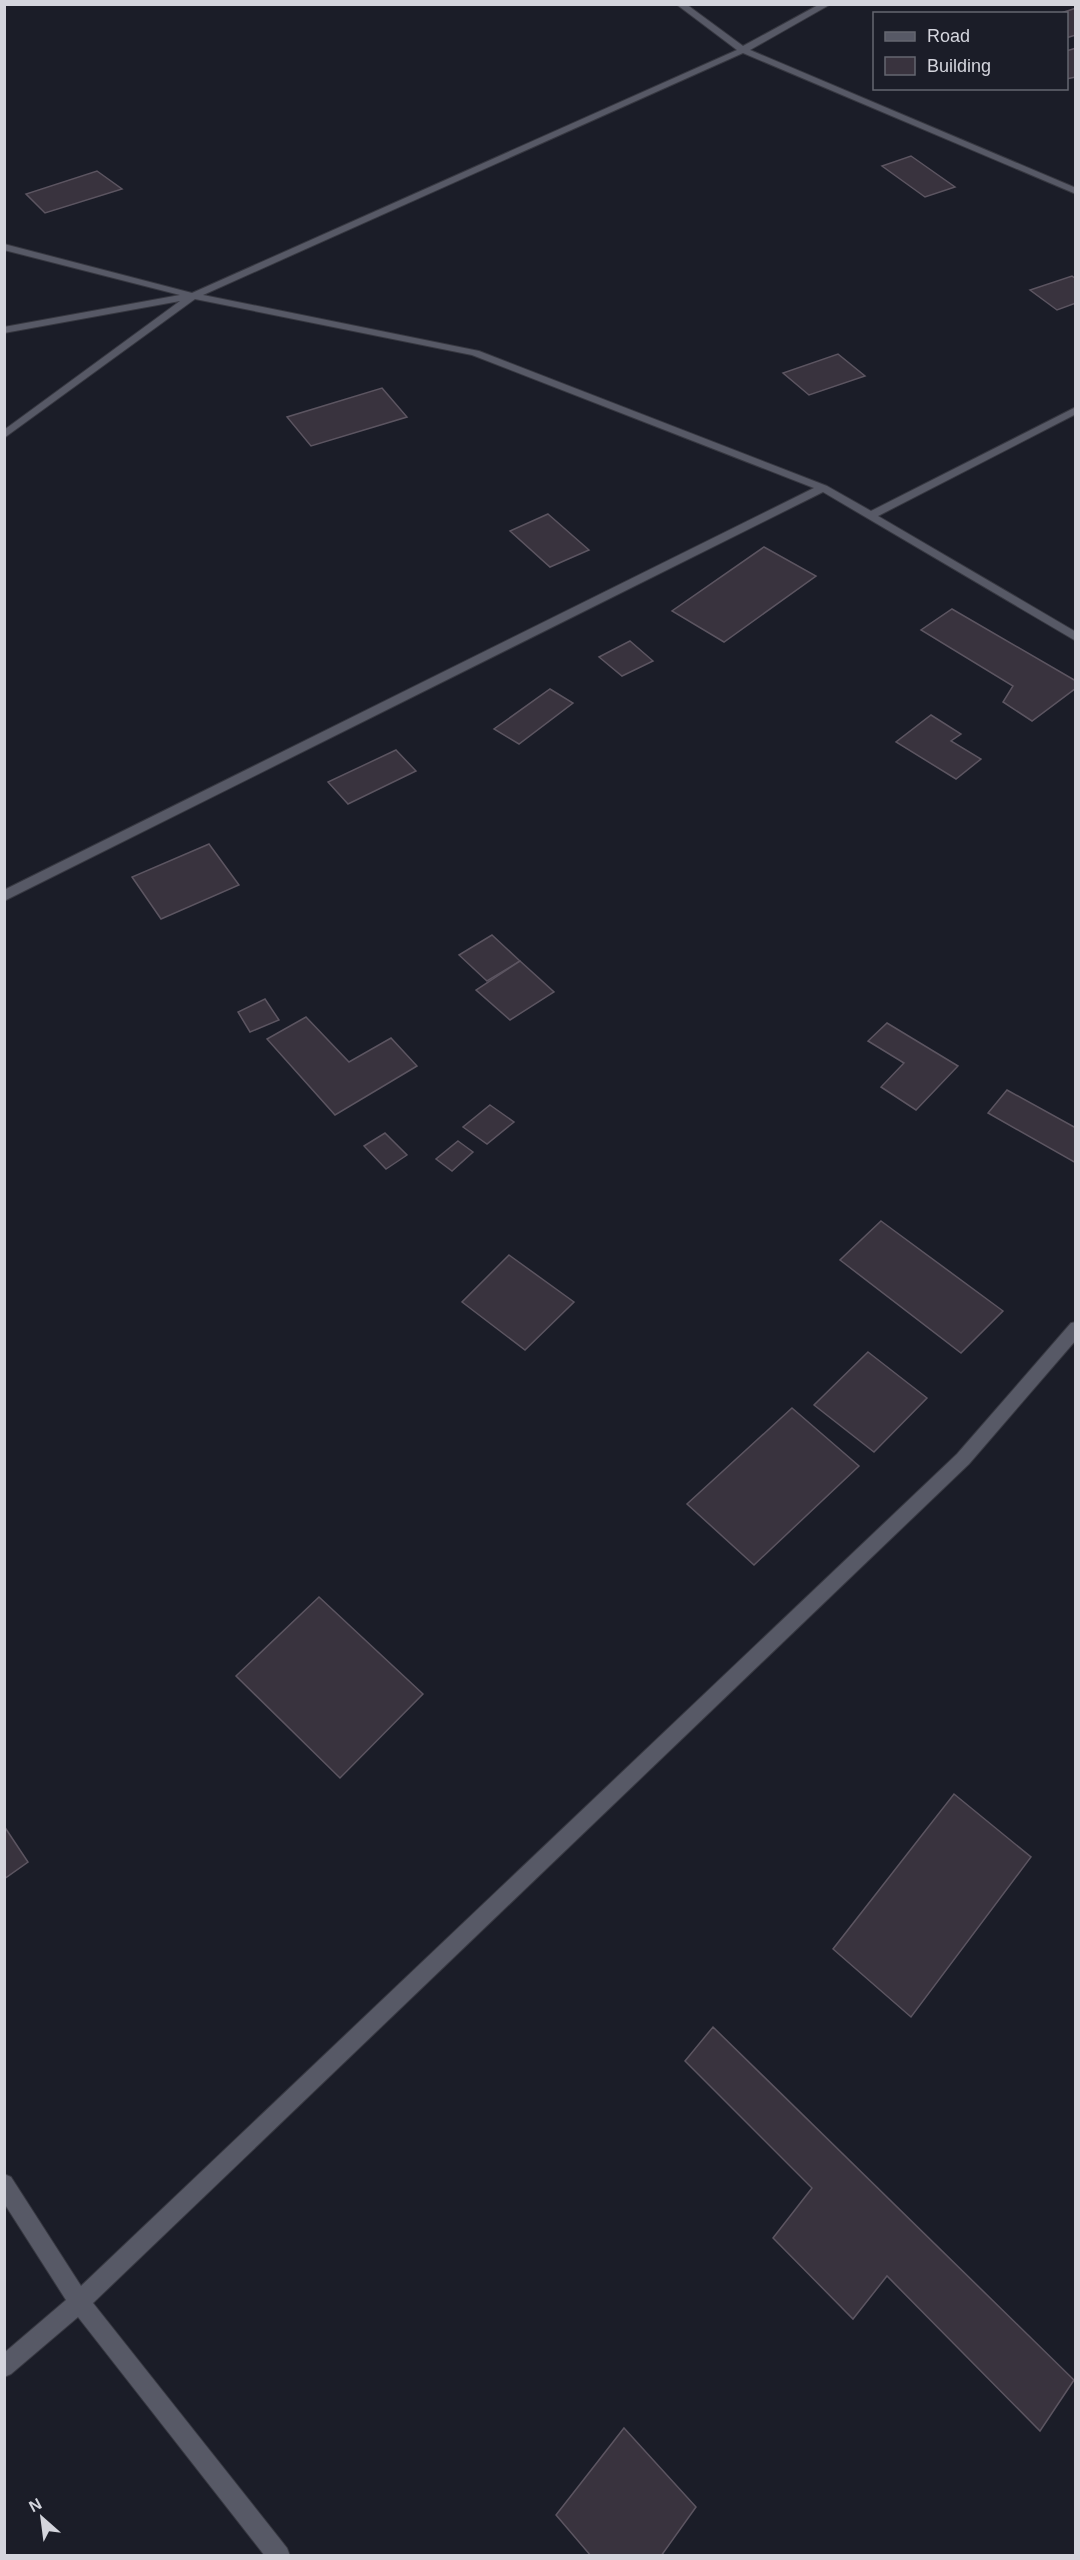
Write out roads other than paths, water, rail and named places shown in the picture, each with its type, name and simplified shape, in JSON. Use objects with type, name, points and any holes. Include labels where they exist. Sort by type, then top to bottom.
[{"type":"street","points":[[680,4],[743,50],[1076,191]]},
{"type":"street","points":[[4,435],[193,296],[743,50],[826,4]]},
{"type":"street","points":[[4,247],[193,296],[475,353],[823,488],[1076,637]]},
{"type":"street","points":[[4,330],[193,296]]},
{"type":"street","points":[[870,516],[1076,410]]},
{"type":"street","points":[[4,896],[823,488]]},
{"type":"street","points":[[4,2367],[79,2302],[963,1459],[1076,1328]]},
{"type":"street","points":[[4,2184],[79,2302],[279,2556]]}]
